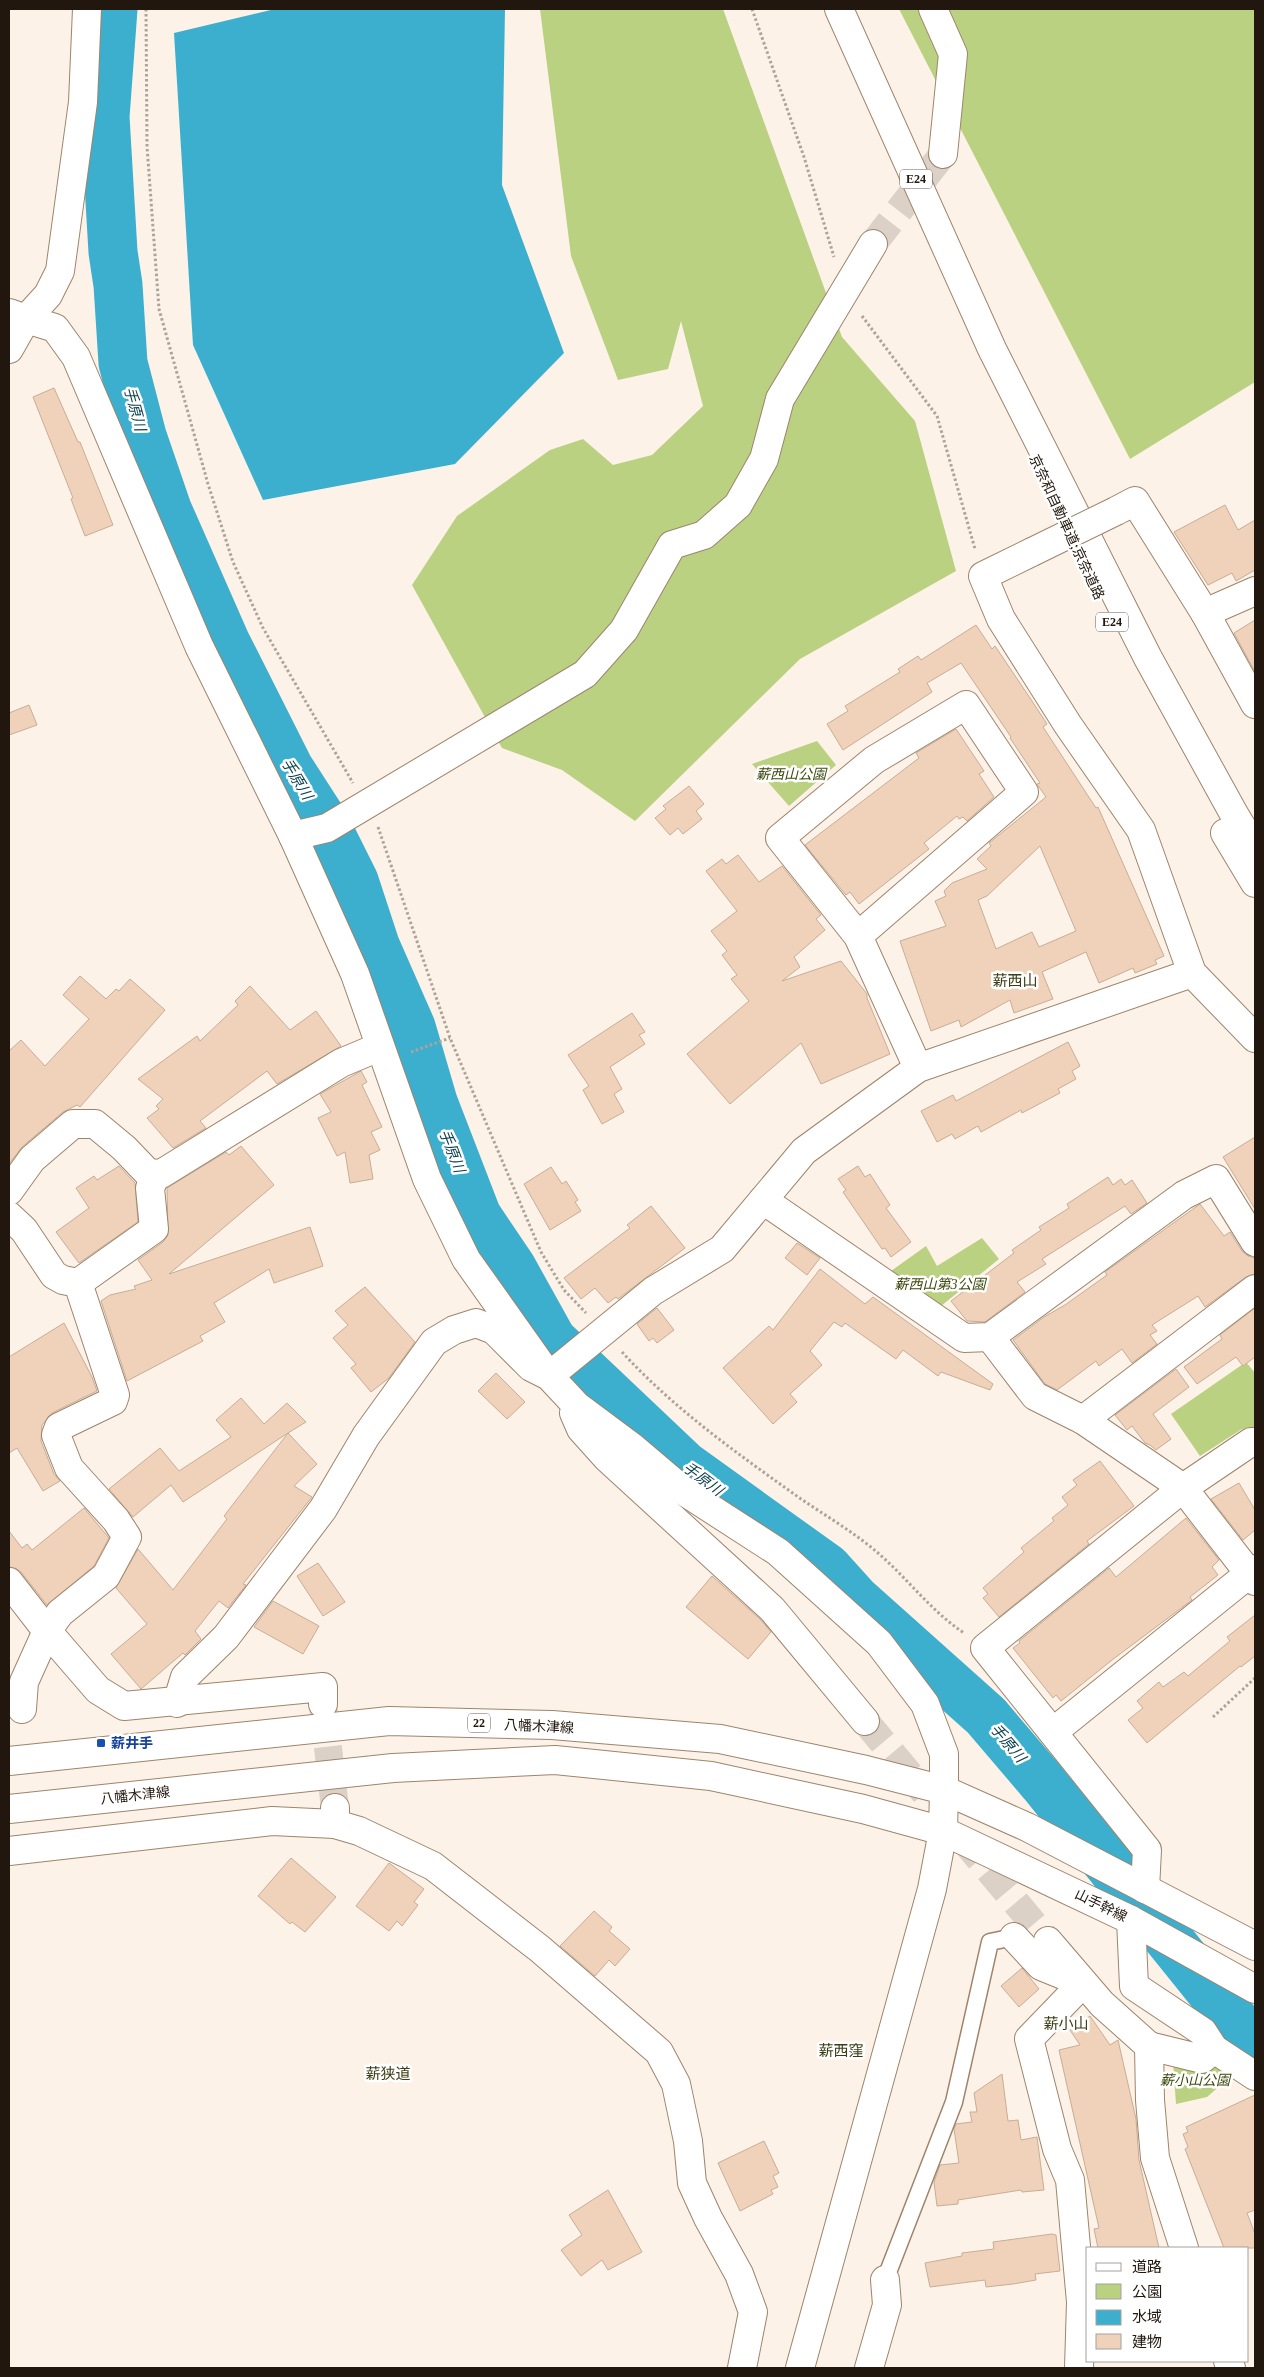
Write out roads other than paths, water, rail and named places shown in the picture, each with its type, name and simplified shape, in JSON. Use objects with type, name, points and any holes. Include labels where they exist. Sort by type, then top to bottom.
[{"type":"main road","points":[[9,349],[18,316],[48,295],[60,271],[83,102],[87,9]]},
{"type":"main road","name":"京奈和自動車道;京奈道路","points":[[839,9],[992,349],[1148,658],[1255,849]]},
{"type":"main road","points":[[933,9],[953,54],[943,154]]},
{"type":"main road","points":[[293,836],[327,828],[585,674],[624,630],[672,545],[704,535],[738,505],[764,459],[780,399],[872,244]]},
{"type":"main road","points":[[18,316],[55,328],[76,357],[199,646],[293,836],[355,974],[427,1179],[466,1259],[577,1406],[632,1447],[685,1492],[778,1552],[879,1643],[925,1704],[944,1754],[943,1831],[932,1889],[800,2368]]},
{"type":"main road","name":"京奈和自動車道;京奈道路","points":[[992,349],[1039,472],[1086,571],[1219,823],[1255,883]]},
{"type":"main road","points":[[1255,704],[1205,613],[1135,501],[983,576],[1001,619],[1068,725],[1141,830],[1192,973],[1255,1038]]},
{"type":"main road","points":[[1205,613],[1255,591]]},
{"type":"main road","points":[[858,936],[1024,792],[966,705],[874,760],[780,838],[858,936],[918,1068]]},
{"type":"main road","points":[[558,1379],[602,1334],[653,1291],[722,1249],[804,1151],[918,1068],[1192,973]]},
{"type":"main road","points":[[9,1191],[32,1159],[73,1124],[95,1124],[124,1148],[148,1173],[160,1174],[341,1063],[382,1054]]},
{"type":"main road","points":[[9,1216],[24,1230],[54,1274],[62,1280],[78,1283],[154,1229],[150,1188],[156,1174]]},
{"type":"main road","points":[[763,1200],[964,1338],[990,1337],[1184,1195],[1216,1179],[1255,1242]]},
{"type":"main road","points":[[22,1709],[24,1682],[48,1631],[60,1613],[106,1576],[127,1537],[116,1520],[69,1468],[56,1435],[59,1427],[113,1400],[115,1395],[78,1283]]},
{"type":"main road","points":[[1083,1420],[1255,1289]]},
{"type":"main road","points":[[177,1703],[184,1677],[226,1636],[324,1509],[366,1436],[434,1342],[454,1330],[476,1324],[494,1330],[531,1367],[558,1379],[582,1429],[608,1458],[772,1609],[865,1721]]},
{"type":"main road","points":[[990,1337],[1035,1396],[1083,1420],[1183,1488],[1253,1575],[1053,1732]]},
{"type":"main road","points":[[1145,1889],[1147,1850],[985,1648],[1183,1488],[1251,1442],[1255,1442]]},
{"type":"main road","points":[[9,1582],[98,1690],[124,1706],[177,1703],[323,1687],[323,1704]]},
{"type":"main road","name":"八幡木津線","points":[[9,1761],[389,1721],[552,1725],[720,1739],[866,1770],[944,1790]]},
{"type":"main road","name":"八幡木津線","points":[[9,1809],[393,1768],[556,1760],[711,1776],[863,1809],[943,1831]]},
{"type":"main road","points":[[944,1790],[1027,1827],[1254,1944]]},
{"type":"main road","points":[[9,1852],[272,1821],[335,1816],[359,1831],[434,1866],[540,1948],[659,2052],[676,2084],[688,2141],[692,2183],[708,2218],[739,2274],[754,2312],[742,2368]]},
{"type":"main road","name":"山手幹線","points":[[943,1831],[1082,1895],[1255,1989]]},
{"type":"main road","points":[[1131,1920],[1134,1986],[1203,2032],[1214,2049],[1255,2076]]},
{"type":"main road","points":[[1014,1937],[1041,1966],[1084,1982]]},
{"type":"main road","points":[[1048,1941],[1102,2004],[1148,2046],[1202,2059],[1214,2049]]},
{"type":"main road","points":[[1079,2368],[1081,2302],[1070,2180],[1057,2149],[1029,2039],[1084,1982]]},
{"type":"main road","points":[[1148,2046],[1155,2158],[1184,2247]]},
{"type":"main road","points":[[869,2368],[887,2304],[885,2280]]},
{"type":"lane","points":[[885,2280],[954,2102],[990,1942],[1014,1937]]},
{"type":"water","points":[[275,9],[505,9],[502,185],[564,353],[455,464],[263,500],[193,345],[174,33]]},
{"type":"waterway","name":"手原川","points":[[113,9],[105,117],[113,252],[118,285],[123,363],[142,436],[167,509],[226,643],[289,768],[327,827],[354,881],[375,945],[411,1027],[433,1102],[477,1216],[512,1268],[552,1340],[685,1466],[827,1568],[855,1599],[986,1716],[1043,1783],[1242,2030],[1255,2042]]},
{"type":"tunnel","points":[[873,244],[943,154]]},
{"type":"tunnel","points":[[323,1705],[335,1808]]},
{"type":"tunnel","points":[[865,1721],[925,1793]]},
{"type":"tunnel","points":[[962,1838],[1048,1941]]},
{"type":"place","name":"薪井手","points":[[101,1743]]},
{"type":"district","name":"薪西山","points":[[1015,981]]},
{"type":"district","name":"薪小山","points":[[1066,2024]]},
{"type":"district","name":"薪西窪","points":[[841,2051]]},
{"type":"district","name":"薪狭道","points":[[388,2074]]},
{"type":"park label","name":"薪西山公園","points":[[791,774]]},
{"type":"park label","name":"薪西山第3公園","points":[[940,1284]]},
{"type":"park label","name":"薪小山公園","points":[[1195,2080]]}]
